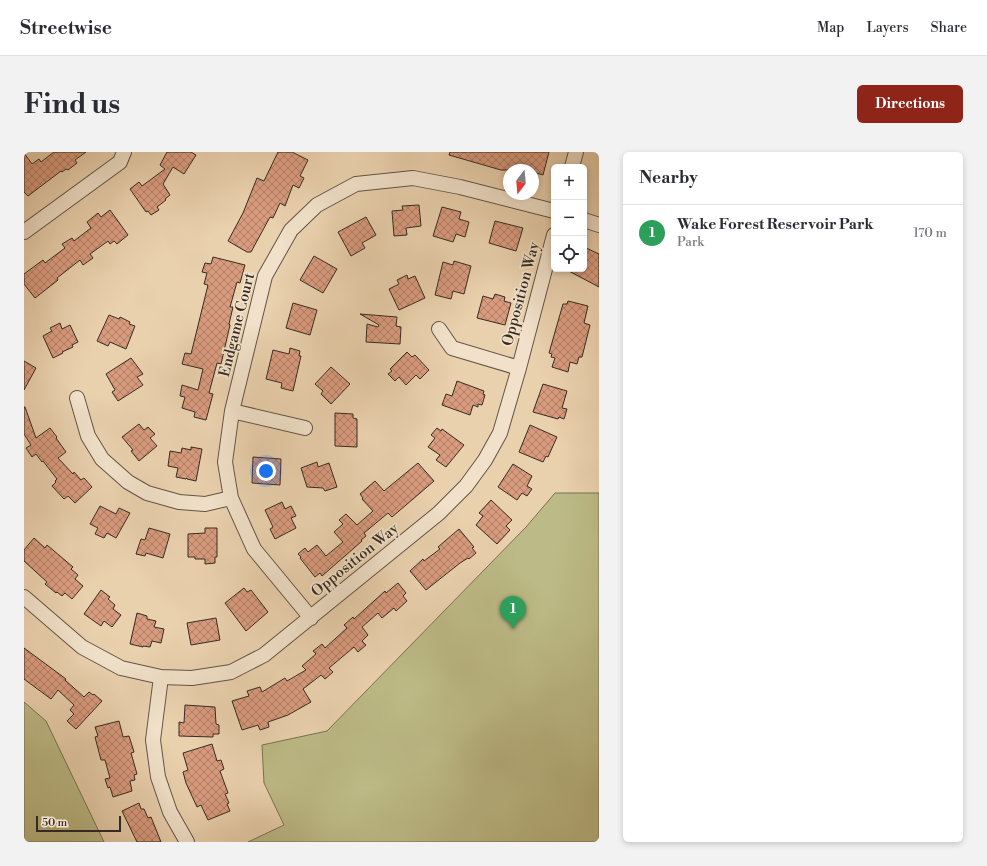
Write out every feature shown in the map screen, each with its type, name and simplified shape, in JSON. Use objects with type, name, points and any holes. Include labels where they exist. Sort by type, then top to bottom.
[{"type":"street","points":[[24,232],[120,162],[124,152]]},
{"type":"street","points":[[573,164],[576,152]]},
{"type":"street","name":"Endgame Court","points":[[311,618],[254,549],[230,498],[225,462],[232,411],[265,276],[291,230],[317,205],[356,184],[413,178],[460,187],[551,210]]},
{"type":"street","points":[[587,221],[599,225]]},
{"type":"street","name":"Opposition Way","points":[[24,597],[82,647],[121,668],[161,677],[192,678],[231,672],[264,655],[439,513],[466,486],[485,460],[500,433],[551,247]]},
{"type":"street","points":[[439,329],[452,348],[519,368]]},
{"type":"street","points":[[77,398],[88,436],[102,459],[128,482],[147,493],[179,502],[205,504],[230,498]]},
{"type":"street","points":[[232,411],[305,428]]},
{"type":"street","points":[[161,677],[154,740],[158,777],[170,812],[187,842]]},
{"type":"shaded area","points":[[555,493],[599,493],[599,842],[248,842],[284,825],[264,783],[262,745],[327,731],[526,527]]},
{"type":"shaded area","points":[[24,702],[46,721],[104,842],[24,842]]},
{"type":"building","points":[[54,152],[86,152],[75,160],[77,163],[68,170],[66,169],[62,172],[61,171],[28,196],[24,192],[24,153],[32,164],[39,159],[41,162]]},
{"type":"building","points":[[167,152],[191,152],[196,155],[184,174],[173,167],[163,184],[170,195],[157,207],[159,210],[151,215],[148,211],[146,212],[130,189],[139,182],[142,186],[165,169],[160,165]]},
{"type":"building","points":[[278,152],[292,152],[308,160],[300,176],[304,178],[299,188],[293,185],[285,206],[280,203],[273,218],[270,217],[251,252],[247,252],[228,241],[243,213],[257,178],[264,181]]},
{"type":"building","points":[[450,152],[549,152],[543,175],[539,174],[539,164],[503,164],[503,170],[501,170],[449,155]]},
{"type":"building","points":[[419,205],[421,226],[406,228],[407,235],[394,236],[392,211],[403,210],[402,206]]},
{"type":"building","points":[[442,207],[461,212],[459,219],[469,222],[465,237],[456,234],[453,242],[433,236]]},
{"type":"building","points":[[110,210],[128,235],[117,244],[114,241],[110,244],[108,241],[90,254],[93,258],[83,265],[80,260],[35,298],[24,284],[24,274],[43,260],[45,263],[65,248],[62,244],[72,238],[74,241],[91,228],[87,222],[98,213],[101,217]]},
{"type":"building","points":[[366,217],[376,235],[362,243],[365,248],[351,256],[338,232]]},
{"type":"building","points":[[495,221],[523,228],[516,251],[489,243]]},
{"type":"building","points":[[587,248],[599,254],[599,287],[571,272],[587,272]]},
{"type":"building","points":[[314,256],[337,269],[323,293],[300,280]]},
{"type":"building","points":[[213,257],[245,265],[240,283],[237,282],[230,307],[233,307],[230,325],[221,364],[217,363],[209,393],[213,394],[206,420],[194,417],[195,412],[182,408],[185,397],[180,396],[182,385],[198,390],[203,369],[182,364],[185,353],[191,354],[208,285],[204,284],[207,273],[202,272],[205,263],[211,264]]},
{"type":"building","points":[[454,261],[471,266],[464,294],[453,291],[451,299],[435,295],[443,262],[453,265]]},
{"type":"building","points":[[407,275],[408,279],[415,276],[425,298],[399,310],[389,289],[399,284],[397,280]]},
{"type":"building","points":[[495,294],[505,297],[504,301],[511,303],[505,325],[477,318],[483,296],[493,299]]},
{"type":"building","points":[[568,301],[588,306],[584,323],[590,325],[582,357],[579,357],[577,364],[570,362],[568,372],[552,367],[555,358],[551,357],[552,354],[549,353],[563,304],[567,304]]},
{"type":"building","points":[[293,303],[317,310],[310,335],[286,328]]},
{"type":"building","points":[[360,314],[397,317],[396,326],[401,327],[400,344],[366,342],[367,324],[378,327],[379,325]]},
{"type":"building","points":[[109,315],[119,319],[120,317],[130,322],[129,324],[135,326],[126,349],[110,342],[108,346],[97,341]]},
{"type":"building","points":[[60,323],[62,329],[70,325],[78,342],[72,345],[73,347],[53,358],[43,336],[52,331],[50,328]]},
{"type":"building","points":[[290,348],[300,351],[299,356],[301,356],[293,391],[281,388],[282,383],[266,379],[273,350],[289,354]]},
{"type":"building","points":[[407,352],[412,357],[415,355],[429,370],[420,379],[416,375],[406,385],[399,377],[395,381],[388,374],[392,371],[390,369]]},
{"type":"building","points":[[131,358],[143,374],[137,377],[143,385],[118,401],[112,392],[115,390],[106,374]]},
{"type":"building","points":[[24,361],[36,368],[24,390]]},
{"type":"building","points":[[331,367],[350,384],[331,404],[321,394],[323,391],[315,384]]},
{"type":"building","points":[[457,381],[484,391],[483,394],[485,395],[482,405],[478,404],[478,407],[473,405],[470,415],[442,405],[446,394],[452,396]]},
{"type":"building","points":[[543,384],[567,391],[562,408],[567,409],[564,419],[559,417],[558,419],[533,412]]},
{"type":"building","points":[[24,407],[36,438],[50,428],[66,452],[58,458],[73,474],[74,472],[81,480],[84,478],[92,487],[75,503],[68,496],[64,499],[52,486],[57,479],[36,454],[32,457],[26,448],[31,445],[24,434]]},
{"type":"building","points":[[335,413],[353,414],[353,418],[357,419],[357,447],[335,446]]},
{"type":"building","points":[[139,424],[144,430],[148,427],[155,434],[150,438],[157,446],[139,461],[131,451],[133,450],[122,437]]},
{"type":"building","points":[[530,425],[557,437],[548,457],[546,456],[543,462],[519,452]]},
{"type":"building","points":[[437,428],[441,431],[442,429],[464,445],[446,467],[436,460],[440,455],[428,447],[435,438],[431,435]]},
{"type":"building","points":[[191,447],[202,449],[196,481],[176,477],[178,468],[168,466],[170,451],[181,453],[182,448],[191,450]]},
{"type":"building","points":[[253,457],[281,459],[280,485],[252,483]]},
{"type":"building","points":[[317,462],[318,467],[329,463],[337,487],[325,491],[323,488],[307,487],[301,468]]},
{"type":"building","points":[[418,463],[434,481],[392,517],[388,513],[364,533],[366,536],[361,540],[362,541],[322,576],[320,573],[315,577],[298,554],[305,548],[308,552],[317,545],[326,556],[343,542],[334,532],[343,524],[339,520],[346,514],[357,525],[373,511],[362,499],[363,498],[360,494],[375,481],[384,491]]},
{"type":"building","points":[[513,464],[532,476],[527,486],[532,489],[527,496],[522,493],[517,500],[498,487]]},
{"type":"building","points":[[491,500],[512,520],[506,526],[510,530],[497,544],[476,525],[483,516],[479,513]]},
{"type":"building","points":[[282,502],[285,509],[291,506],[296,516],[291,518],[296,528],[275,539],[270,529],[273,527],[265,510]]},
{"type":"building","points":[[100,506],[116,514],[119,508],[130,513],[116,538],[107,533],[104,538],[95,534],[98,528],[90,524]]},
{"type":"building","points":[[149,528],[170,534],[163,558],[146,553],[145,556],[136,554],[141,539],[145,540]]},
{"type":"building","points":[[205,528],[217,528],[217,557],[215,557],[215,563],[205,564],[205,559],[188,557],[188,534],[205,533]]},
{"type":"building","points":[[459,529],[474,547],[472,548],[476,553],[469,559],[468,558],[460,563],[426,590],[410,571],[423,559],[424,561],[440,549],[438,547]]},
{"type":"building","points":[[34,538],[45,548],[47,545],[73,567],[71,569],[78,575],[75,579],[83,586],[72,599],[65,593],[62,596],[57,592],[56,593],[45,584],[47,582],[24,561],[24,550]]},
{"type":"building","points":[[398,583],[406,593],[403,596],[407,601],[396,611],[394,608],[382,618],[378,613],[362,627],[368,635],[362,641],[366,645],[358,652],[354,647],[329,668],[333,672],[325,679],[321,675],[303,689],[311,702],[288,715],[268,722],[269,727],[260,730],[258,725],[242,730],[232,701],[249,696],[247,691],[260,687],[262,692],[285,678],[287,681],[306,670],[302,666],[316,654],[313,651],[322,644],[325,648],[347,628],[344,625],[353,617],[354,619],[385,591],[386,593]]},
{"type":"building","points":[[244,588],[247,592],[251,590],[268,612],[246,631],[225,603]]},
{"type":"building","points":[[101,590],[110,597],[108,599],[115,605],[113,609],[121,615],[112,627],[104,621],[101,626],[84,614]]},
{"type":"building","points":[[137,613],[147,616],[147,619],[156,621],[154,627],[164,629],[161,643],[152,641],[150,647],[130,644]]},
{"type":"building","points":[[216,618],[220,640],[191,645],[187,623]]},
{"type":"building","points":[[24,648],[66,679],[65,680],[84,697],[89,692],[93,695],[94,694],[102,701],[76,729],[67,721],[74,714],[70,710],[74,705],[58,690],[51,699],[24,679]]},
{"type":"building","points":[[185,705],[215,707],[216,724],[219,725],[219,734],[213,734],[213,737],[179,736],[179,722],[184,723]]},
{"type":"building","points":[[119,721],[123,737],[129,736],[134,752],[131,753],[137,774],[134,775],[135,780],[130,781],[132,791],[113,797],[110,787],[108,788],[105,779],[110,778],[105,760],[101,760],[95,737],[98,736],[95,727]]},
{"type":"building","points":[[212,744],[217,761],[221,760],[224,769],[220,771],[228,793],[225,794],[229,803],[227,804],[230,811],[208,820],[201,805],[197,807],[186,783],[183,772],[188,770],[183,753]]},
{"type":"building","points":[[139,803],[141,809],[144,809],[148,818],[151,817],[161,842],[137,842],[122,811]]},
{"type":"place","name":"Wake Forest Reservoir Park","points":[[513,629]]}]
